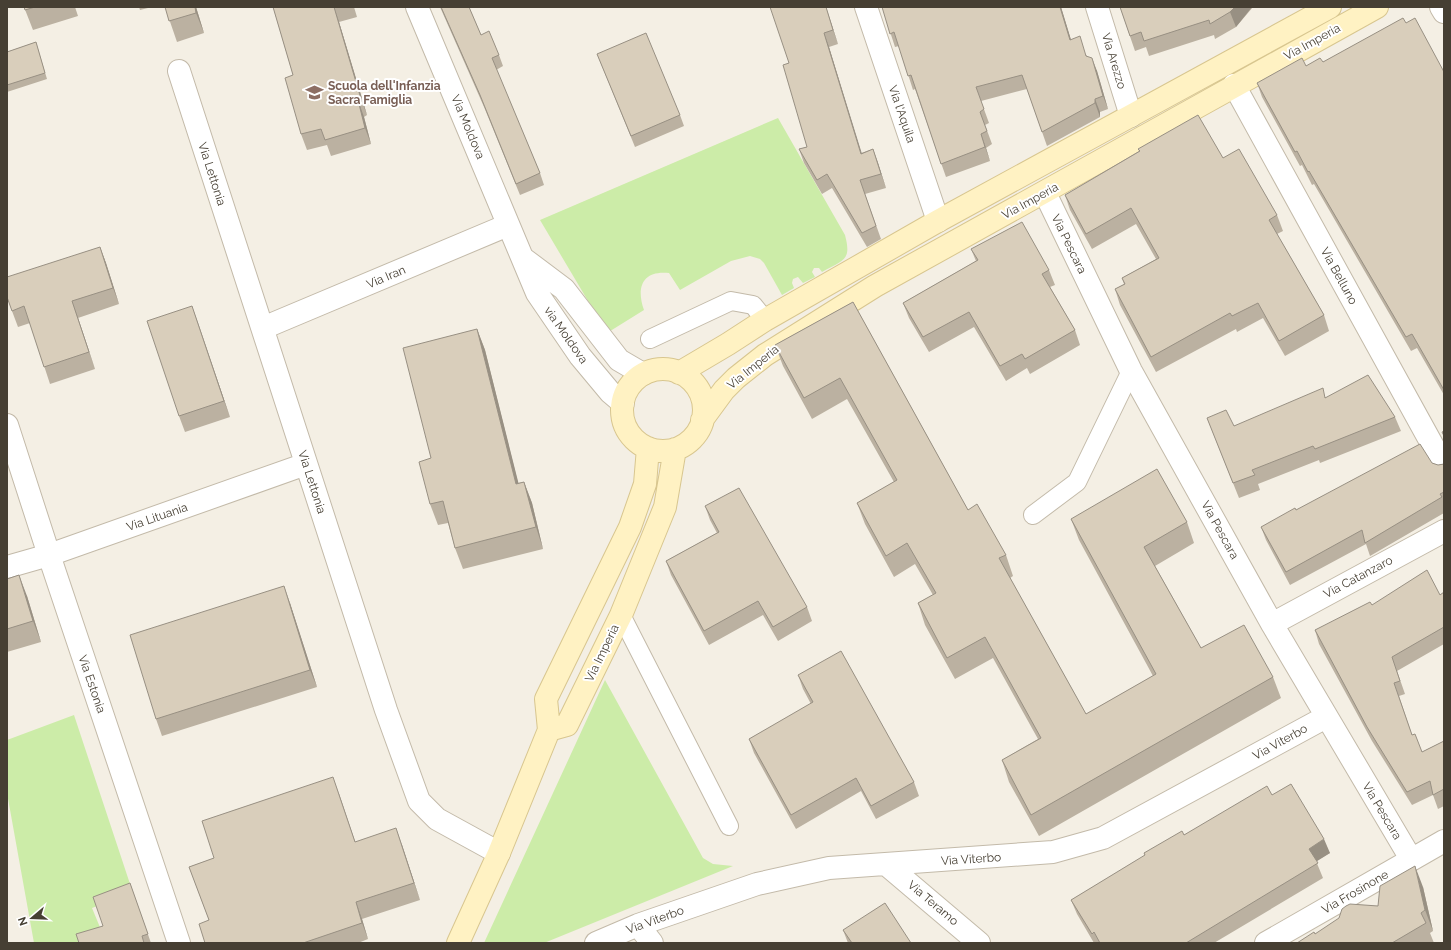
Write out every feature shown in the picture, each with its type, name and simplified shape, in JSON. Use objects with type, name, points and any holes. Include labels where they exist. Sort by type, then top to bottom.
[{"type":"street","name":"Via Moldova","points":[[417,7],[508,225]]},
{"type":"street","name":"Via l'Aquila","points":[[866,7],[938,221]]},
{"type":"street","name":"Via Arezzo","points":[[1097,7],[1131,116]]},
{"type":"street","name":"Via Imperia","points":[[702,420],[724,390],[736,378],[765,355],[875,286],[1045,193],[1234,85],[1377,7]]},
{"type":"street","points":[[1441,7],[1444,12]]},
{"type":"street","name":"Via Imperia","points":[[679,372],[728,344],[765,320],[938,221],[1328,8]]},
{"type":"street","name":"Via Lettonia","points":[[178,71],[263,328],[386,710],[419,801],[437,819],[499,853]]},
{"type":"street","name":"Via Belluno","points":[[1234,85],[1444,466]]},
{"type":"street","name":"Via Pescara","points":[[1045,193],[1130,371],[1272,624],[1411,859]]},
{"type":"street","name":"via Moldova","points":[[508,225],[537,293],[580,356],[610,392],[622,403]]},
{"type":"street","name":"Via Iran","points":[[263,328],[508,225]]},
{"type":"street","name":"via Moldova","points":[[523,258],[564,289],[619,360],[643,374]]},
{"type":"street","points":[[667,369],[679,372],[689,378],[699,392],[704,409],[702,420],[700,428],[689,442],[675,449],[657,451],[648,448],[630,435],[622,416],[622,403],[630,386],[643,374],[655,370],[667,369]]},
{"type":"street","name":"Via Estonia","points":[[7,425],[179,943]]},
{"type":"street","points":[[458,943],[499,853],[549,730],[546,700],[630,527],[645,484],[648,448]]},
{"type":"street","name":"Via Imperia","points":[[549,730],[567,725],[621,615],[665,507],[675,449]]},
{"type":"street","name":"Via Lituania","points":[[7,567],[49,555],[306,464]]},
{"type":"street","name":"Via Catanzaro","points":[[1272,624],[1444,531]]},
{"type":"street","name":"Via Viterbo","points":[[596,943],[638,925],[757,884],[829,868],[1053,852],[1103,838],[1326,717]]},
{"type":"street","name":"Via Frosinone","points":[[1266,943],[1444,841]]},
{"type":"street","name":"Via Teramo","points":[[887,864],[979,943]]},
{"type":"street","points":[[638,925],[652,943]]},
{"type":"lane","points":[[650,339],[731,301],[753,305],[765,320]]},
{"type":"lane","points":[[1033,515],[1077,482],[1130,371]]},
{"type":"lane","points":[[621,615],[729,826]]},
{"type":"green space","points":[[778,118],[845,235],[847,250],[844,259],[822,272],[819,268],[814,268],[812,272],[815,277],[803,283],[798,277],[793,279],[792,283],[794,288],[782,295],[764,263],[760,259],[750,256],[731,261],[680,290],[669,273],[653,274],[643,282],[641,288],[644,310],[607,333],[540,220]]},
{"type":"green space","points":[[605,680],[703,858],[713,864],[733,866],[544,943],[484,943]]},
{"type":"green space","points":[[74,715],[133,893],[92,908],[104,937],[86,943],[34,943],[7,793],[7,740]]},
{"type":"building","points":[[24,7],[35,7],[25,10]]},
{"type":"building","points":[[165,7],[195,7],[196,13],[169,21]]},
{"type":"building","points":[[273,7],[334,7],[361,99],[358,100],[365,128],[325,140],[321,129],[301,134],[285,78],[293,75]]},
{"type":"building","points":[[441,7],[469,7],[481,35],[489,31],[499,55],[492,58],[540,173],[516,184],[480,95]]},
{"type":"building","points":[[770,7],[826,7],[833,30],[824,33],[861,154],[873,149],[881,174],[860,180],[876,226],[862,233],[827,174],[817,180],[799,149],[807,147],[783,65],[789,63]]},
{"type":"building","points":[[882,7],[1060,7],[1070,40],[1080,36],[1086,56],[1092,58],[1103,96],[1095,99],[1095,103],[1042,132],[1022,75],[976,87],[984,109],[980,112],[987,131],[981,134],[985,147],[941,164],[911,75],[908,76],[894,32],[890,34]]},
{"type":"building","points":[[1120,7],[1235,7],[1230,12],[1210,24],[1209,20],[1144,41],[1141,32],[1130,36]]},
{"type":"building","points":[[1403,18],[1406,23],[1415,18],[1444,72],[1444,390],[1412,334],[1406,337],[1297,151],[1295,152],[1257,83],[1302,58],[1306,66],[1320,58],[1323,62]]},
{"type":"building","points":[[646,33],[680,115],[631,136],[597,54]]},
{"type":"building","points":[[36,42],[45,73],[7,85],[7,52]]},
{"type":"building","points":[[1198,115],[1223,158],[1239,149],[1277,215],[1269,220],[1324,315],[1279,341],[1258,303],[1232,316],[1230,313],[1151,357],[1115,289],[1125,284],[1122,278],[1159,258],[1131,208],[1086,234],[1065,195],[1140,151],[1138,149]]},
{"type":"building","points":[[1022,222],[1049,270],[1042,274],[1075,330],[1025,359],[1022,354],[1000,366],[969,312],[923,337],[903,303],[978,260],[971,249]]},
{"type":"building","points":[[100,247],[113,288],[72,301],[89,352],[44,367],[24,306],[12,311],[7,297],[7,277]]},
{"type":"building","points":[[853,302],[968,510],[977,504],[1006,555],[999,558],[1086,714],[1156,674],[1071,519],[1157,469],[1187,522],[1144,547],[1201,648],[1244,625],[1273,677],[1031,815],[1002,760],[1041,738],[985,637],[947,658],[918,603],[936,593],[907,543],[886,556],[857,503],[897,480],[840,378],[804,398],[775,345]]},
{"type":"building","points":[[192,306],[224,401],[179,416],[147,321]]},
{"type":"building","points":[[477,329],[516,484],[524,482],[536,527],[455,548],[443,501],[430,504],[419,462],[431,458],[403,348]]},
{"type":"building","points":[[1368,375],[1395,417],[1315,449],[1313,446],[1252,470],[1255,475],[1233,483],[1207,418],[1226,410],[1234,426],[1323,388],[1325,398]]},
{"type":"building","points":[[1420,444],[1432,463],[1438,465],[1444,464],[1444,492],[1440,494],[1442,497],[1365,543],[1362,530],[1286,572],[1261,527]]},
{"type":"building","points":[[739,488],[807,607],[773,627],[758,601],[704,631],[666,561],[719,532],[705,506]]},
{"type":"building","points":[[1427,570],[1440,595],[1444,592],[1444,627],[1392,657],[1400,681],[1394,683],[1412,735],[1415,734],[1422,752],[1444,741],[1444,789],[1433,795],[1430,781],[1407,792],[1367,727],[1315,630],[1370,602],[1372,605]]},
{"type":"building","points":[[19,575],[33,621],[7,629],[7,579]]},
{"type":"building","points":[[284,586],[310,670],[156,719],[130,635]]},
{"type":"building","points":[[841,651],[914,782],[871,806],[856,778],[791,815],[749,739],[813,702],[798,675]]},
{"type":"building","points":[[333,777],[355,842],[396,828],[414,883],[356,902],[362,923],[303,943],[205,943],[199,924],[209,920],[189,867],[214,858],[202,821]]},
{"type":"building","points":[[1291,784],[1324,839],[1309,849],[1318,863],[1186,943],[1100,943],[1094,932],[1092,934],[1071,900],[1145,855],[1144,853],[1182,831],[1184,835],[1267,786],[1272,795]]},
{"type":"building","points":[[1415,866],[1425,910],[1421,913],[1426,923],[1392,943],[1297,943],[1314,932],[1315,934],[1339,918],[1342,909],[1350,904],[1378,906],[1380,886]]},
{"type":"building","points":[[130,883],[148,934],[142,936],[144,943],[79,943],[76,934],[103,926],[93,897]]},
{"type":"building","points":[[885,903],[911,943],[852,943],[843,930]]},
{"type":"place","name":"Scuola dell'Infanzia Sacra Famiglia","points":[[315,93]]}]
